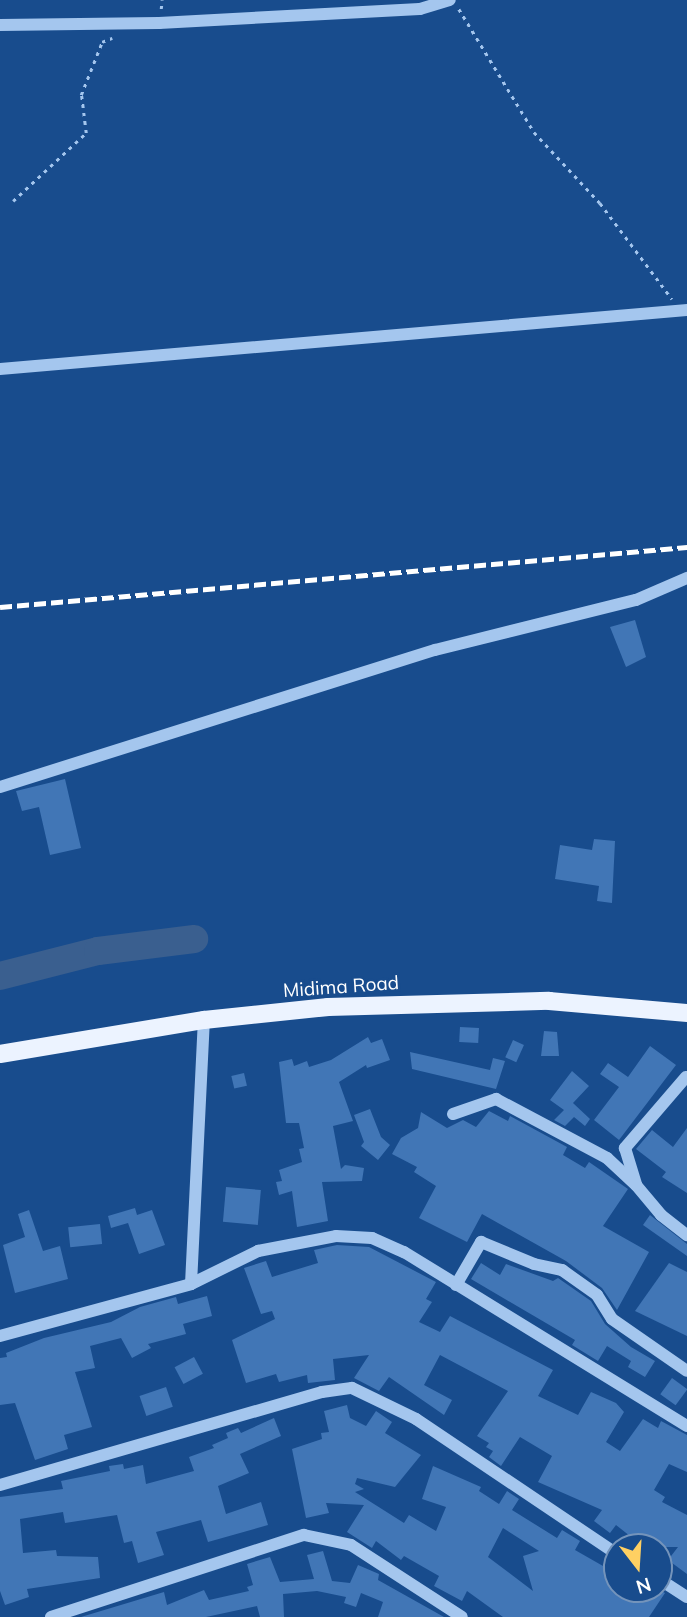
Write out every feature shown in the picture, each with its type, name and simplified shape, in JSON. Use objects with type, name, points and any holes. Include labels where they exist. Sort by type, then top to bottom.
[{"type":"main road","name":"Midima Road","points":[[0,1054],[204,1020],[442,1001],[549,1002],[687,1013]]},
{"type":"street","points":[[0,25],[159,23],[420,9],[452,0]]},
{"type":"street","points":[[0,369],[683,309]]},
{"type":"street","points":[[0,787],[435,650],[636,600],[687,578]]},
{"type":"street","points":[[191,1284],[204,1020]]},
{"type":"street","points":[[636,1185],[625,1148],[687,1077]]},
{"type":"street","points":[[453,1114],[496,1099],[607,1158],[636,1185],[661,1215],[687,1235]]},
{"type":"street","points":[[0,1336],[191,1284],[258,1251],[336,1236],[372,1238],[456,1284],[687,1426]]},
{"type":"street","points":[[456,1284],[481,1242],[534,1264],[562,1270],[597,1295],[612,1319],[687,1371]]},
{"type":"street","points":[[0,1486],[322,1392],[352,1388],[416,1419],[603,1545]]},
{"type":"street","points":[[51,1617],[304,1535],[351,1545],[462,1617]]},
{"type":"path","points":[[159,23],[162,0]]},
{"type":"path","points":[[452,0],[534,132],[600,203],[683,309]]},
{"type":"path","points":[[13,201],[86,133],[81,95],[102,42],[125,34]]},
{"type":"building","points":[[635,620],[646,657],[626,667],[610,627]]},
{"type":"building","points":[[65,779],[81,848],[50,855],[39,807],[22,811],[16,791]]},
{"type":"building","points":[[594,839],[615,841],[612,903],[597,901],[599,886],[555,879],[560,845],[592,850]]},
{"type":"building","points":[[460,1027],[479,1028],[478,1043],[459,1042]]},
{"type":"building","points":[[544,1031],[557,1032],[559,1056],[541,1056]]},
{"type":"building","points":[[368,1037],[371,1043],[382,1039],[390,1060],[367,1068],[366,1065],[339,1082],[353,1121],[333,1126],[341,1169],[345,1165],[364,1168],[362,1181],[322,1182],[328,1221],[297,1227],[292,1191],[279,1195],[276,1182],[282,1181],[279,1170],[302,1162],[299,1149],[304,1148],[299,1123],[286,1123],[279,1062],[292,1059],[294,1066],[307,1061],[309,1067],[331,1060]]},
{"type":"building","points":[[513,1040],[524,1045],[516,1062],[505,1057]]},
{"type":"building","points":[[650,1046],[676,1065],[619,1140],[594,1120],[619,1087],[600,1074],[608,1063],[628,1077]]},
{"type":"building","points":[[410,1052],[490,1070],[493,1058],[505,1061],[496,1089],[412,1069]]},
{"type":"building","points":[[572,1071],[589,1086],[573,1103],[590,1119],[585,1126],[574,1117],[565,1126],[554,1120],[564,1110],[550,1100]]},
{"type":"building","points":[[244,1073],[247,1086],[234,1089],[231,1076]]},
{"type":"building","points":[[370,1109],[381,1137],[390,1145],[378,1160],[361,1146],[364,1142],[354,1115]]},
{"type":"building","points":[[489,1111],[508,1121],[510,1116],[567,1147],[563,1155],[585,1168],[589,1162],[628,1189],[603,1226],[649,1252],[617,1310],[602,1288],[566,1261],[482,1214],[467,1242],[419,1218],[436,1186],[414,1172],[417,1167],[392,1154],[401,1138],[418,1128],[421,1112],[447,1128],[463,1120],[476,1127]]},
{"type":"building","points":[[687,1128],[687,1193],[662,1177],[666,1172],[636,1149],[652,1130],[673,1147]]},
{"type":"building","points":[[226,1187],[261,1190],[258,1225],[223,1222]]},
{"type":"building","points":[[135,1208],[137,1215],[152,1210],[165,1245],[139,1254],[128,1223],[111,1228],[108,1216]]},
{"type":"building","points":[[29,1210],[43,1251],[60,1246],[68,1279],[15,1293],[3,1245],[25,1237],[18,1214]]},
{"type":"building","points":[[650,1215],[687,1244],[687,1256],[643,1225]]},
{"type":"building","points":[[100,1224],[102,1244],[70,1247],[68,1227]]},
{"type":"building","points":[[337,1245],[369,1247],[436,1282],[426,1299],[432,1302],[419,1322],[440,1332],[450,1316],[553,1370],[538,1396],[578,1415],[591,1392],[616,1403],[624,1412],[606,1442],[620,1451],[643,1419],[658,1428],[661,1421],[687,1435],[687,1472],[669,1464],[654,1490],[665,1497],[662,1502],[687,1515],[687,1574],[673,1564],[673,1554],[678,1547],[673,1547],[673,1533],[626,1533],[616,1525],[610,1533],[594,1521],[602,1510],[538,1482],[552,1456],[520,1437],[501,1466],[489,1457],[493,1451],[486,1447],[489,1443],[477,1436],[508,1391],[440,1355],[424,1385],[452,1400],[444,1415],[389,1377],[379,1391],[354,1378],[369,1355],[333,1359],[335,1380],[308,1383],[307,1375],[279,1382],[276,1374],[246,1383],[232,1340],[275,1319],[272,1311],[261,1314],[244,1268],[266,1261],[272,1277],[318,1263],[314,1250]]},
{"type":"building","points":[[481,1263],[500,1275],[506,1264],[553,1281],[558,1278],[591,1301],[605,1324],[631,1347],[655,1361],[645,1377],[628,1367],[631,1361],[607,1346],[598,1361],[572,1345],[575,1340],[471,1279]]},
{"type":"building","points":[[669,1263],[687,1272],[687,1336],[635,1311]]},
{"type":"building","points":[[207,1296],[212,1316],[183,1324],[186,1334],[148,1344],[151,1348],[132,1358],[121,1338],[90,1346],[95,1368],[75,1372],[92,1427],[64,1435],[68,1449],[35,1460],[15,1403],[0,1405],[0,1358],[44,1338],[111,1322],[140,1307],[176,1297],[178,1304]]},
{"type":"building","points":[[194,1357],[203,1374],[183,1384],[175,1367]]},
{"type":"building","points":[[672,1378],[687,1389],[676,1405],[660,1394]]},
{"type":"building","points":[[166,1387],[173,1407],[146,1416],[140,1396]]},
{"type":"building","points":[[347,1405],[350,1418],[366,1426],[376,1411],[392,1422],[385,1433],[421,1455],[395,1487],[357,1478],[355,1484],[364,1489],[355,1492],[404,1523],[409,1515],[436,1531],[446,1507],[422,1499],[433,1466],[481,1487],[479,1491],[499,1504],[507,1491],[519,1499],[512,1510],[557,1538],[562,1530],[580,1541],[575,1550],[603,1566],[603,1603],[658,1603],[649,1617],[503,1617],[467,1591],[462,1601],[434,1586],[439,1576],[404,1556],[401,1560],[376,1541],[372,1548],[347,1532],[364,1505],[326,1503],[329,1513],[306,1518],[292,1449],[322,1439],[321,1433],[329,1432],[324,1411]],"holes":[[[503,1528],[539,1551],[523,1556],[533,1591],[488,1557]]]},
{"type":"building","points":[[274,1418],[281,1436],[240,1454],[249,1473],[218,1486],[226,1514],[261,1502],[268,1525],[208,1542],[201,1520],[156,1532],[164,1555],[138,1563],[132,1541],[124,1543],[117,1515],[65,1523],[63,1512],[20,1519],[23,1553],[56,1550],[57,1556],[98,1557],[100,1578],[27,1589],[29,1597],[5,1605],[0,1591],[0,1497],[63,1489],[61,1481],[110,1471],[109,1466],[123,1464],[124,1469],[143,1465],[146,1484],[194,1471],[189,1457],[214,1448],[212,1445],[228,1438],[226,1433],[238,1428],[241,1433]]},
{"type":"building","points":[[323,1551],[332,1581],[350,1583],[358,1565],[379,1574],[378,1580],[444,1617],[378,1617],[383,1602],[361,1593],[356,1607],[344,1603],[346,1597],[317,1591],[283,1594],[284,1617],[260,1617],[257,1606],[206,1617],[81,1617],[164,1592],[167,1605],[204,1590],[209,1600],[249,1591],[247,1587],[253,1585],[247,1564],[270,1557],[280,1582],[314,1579],[307,1555]]},
{"type":"waterway","points":[[0,976],[98,951],[194,939]]},
{"type":"railway","points":[[0,607],[687,547]]}]
